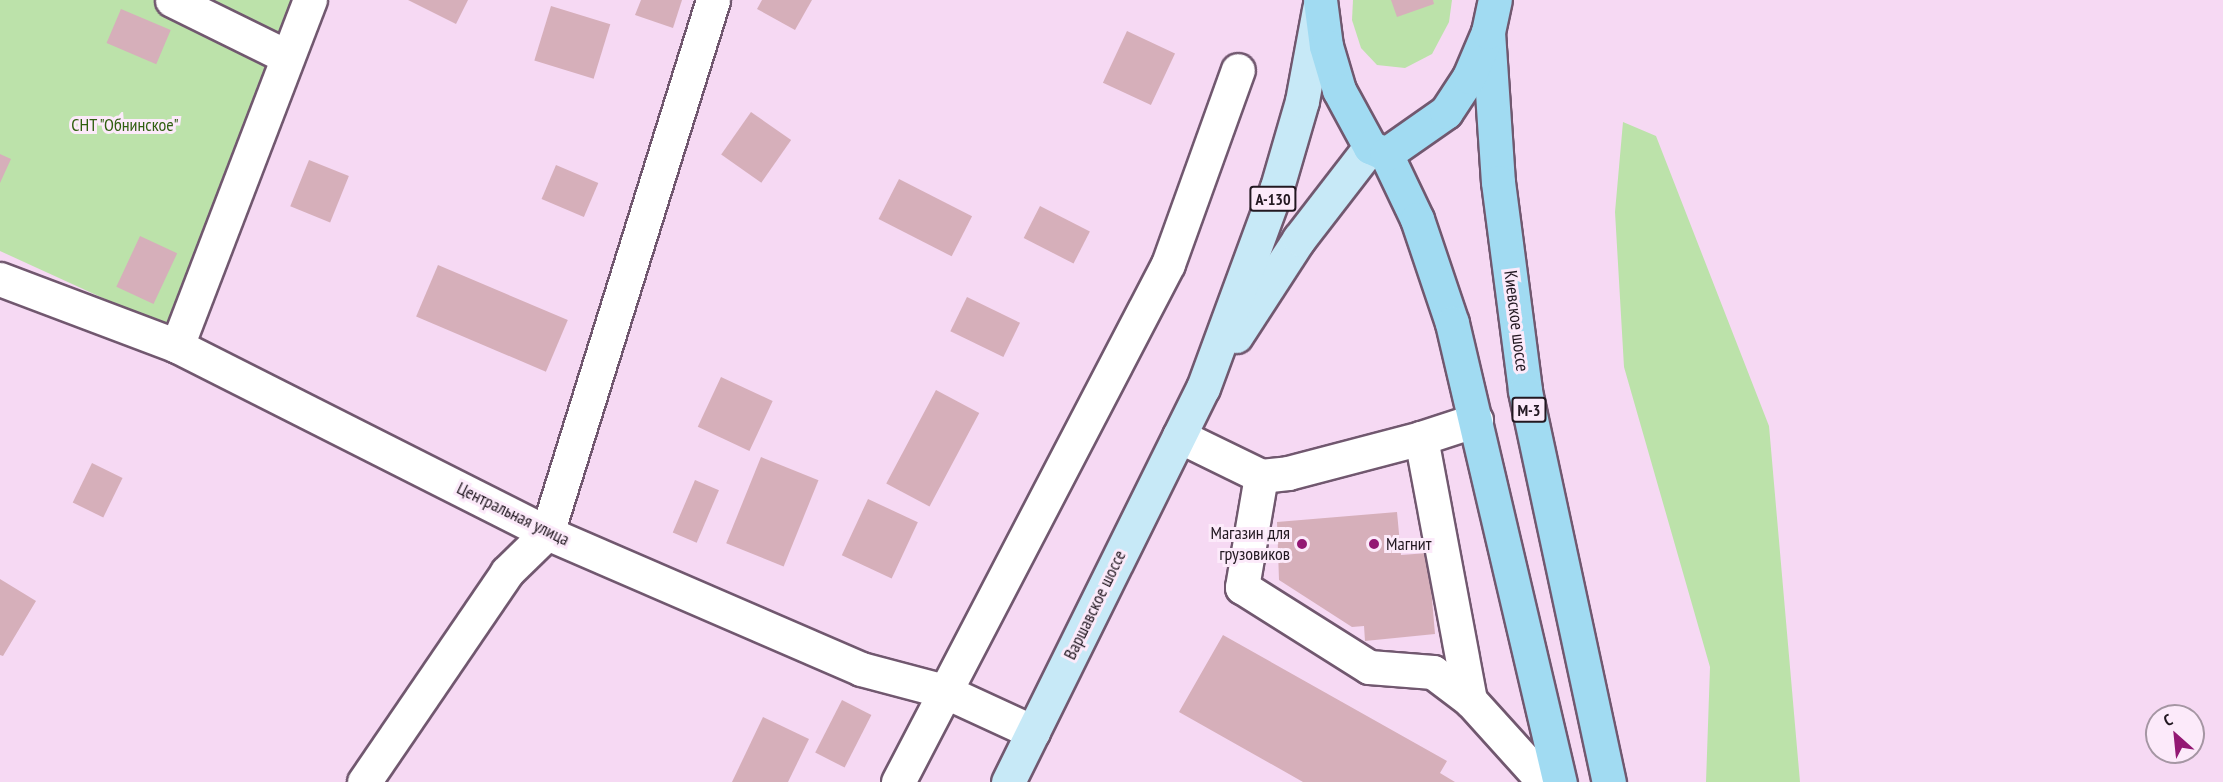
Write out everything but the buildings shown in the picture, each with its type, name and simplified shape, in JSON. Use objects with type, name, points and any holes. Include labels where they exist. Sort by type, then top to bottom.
[{"type":"highway","points":[[1320,2],[1339,90],[1378,151],[1435,270],[1476,420],[1560,782]]},
{"type":"highway","name":"А-130","points":[[1378,151],[1446,112],[1469,77],[1493,9]]},
{"type":"highway","name":"Киевское шоссе","points":[[1493,9],[1498,182],[1525,391],[1609,782]]},
{"type":"main road","name":"А-130","points":[[1203,388],[1277,187],[1302,101],[1320,2]]},
{"type":"main road","name":"А-130","points":[[1181,432],[1203,388],[1299,239],[1378,151]]},
{"type":"main road","name":"Варшавское шоссе","points":[[1008,782],[1181,432]]},
{"type":"street","points":[[172,0],[286,56]]},
{"type":"street","points":[[177,346],[286,56],[310,0]]},
{"type":"street","points":[[364,782],[507,572],[547,533],[713,0]]},
{"type":"street","points":[[898,782],[1168,264],[1238,70]]},
{"type":"street","name":"Центральная улица","points":[[0,279],[177,346],[547,533],[861,669],[944,691],[1033,732]]},
{"type":"street","points":[[1181,432],[1261,476],[1288,473],[1421,438],[1476,420]]},
{"type":"street","points":[[1421,438],[1470,700]]},
{"type":"street","points":[[1261,476],[1242,587],[1370,667],[1433,672],[1470,700],[1544,782]]},
{"type":"green space","name":"СНТ \"Обнинское\"","points":[[0,0],[309,0],[177,332],[0,251]]},
{"type":"green space","points":[[1353,0],[1452,0],[1449,22],[1432,54],[1405,68],[1377,65],[1361,48],[1352,20]]},
{"type":"green space","points":[[1623,122],[1656,136],[1769,426],[1800,782],[1706,782],[1710,667],[1624,367],[1615,212]]},
{"type":"place","name":"Магазин для грузовиков","points":[[1302,544]]},
{"type":"place","name":"Магнит","points":[[1374,544]]}]
